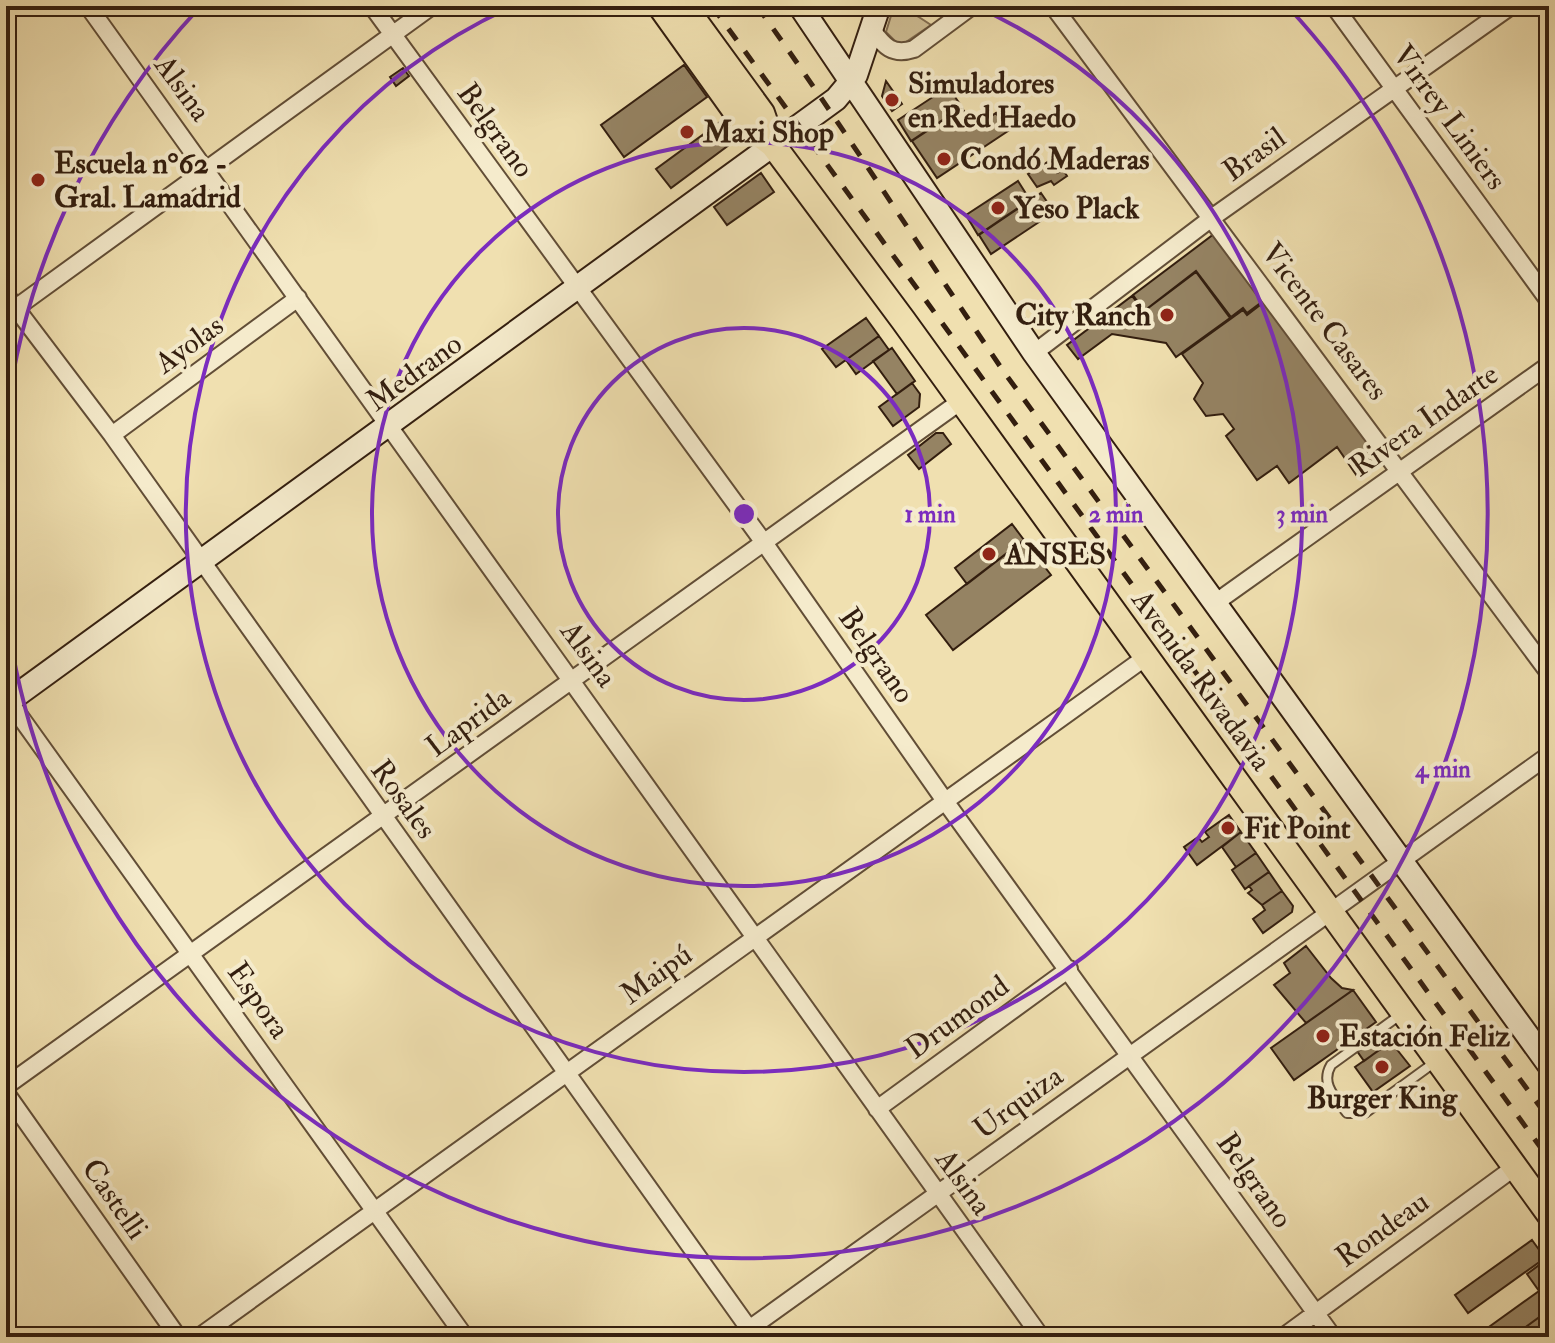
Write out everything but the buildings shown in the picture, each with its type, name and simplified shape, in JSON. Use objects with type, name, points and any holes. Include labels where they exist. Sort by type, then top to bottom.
[{"type":"main road","name":"Avenida Rivadavia","points":[[660,6],[743,122],[773,145],[1549,1214]]},
{"type":"main road","name":"Avenida Rivadavia","points":[[684,6],[762,113],[773,145]]},
{"type":"main road","name":"Avenida Rivadavia","points":[[800,6],[1034,353],[1549,1065]]},
{"type":"main road","points":[[851,83],[879,6]]},
{"type":"main road","name":"Medrano","points":[[7,700],[390,427],[836,99],[851,83]]},
{"type":"street","name":"Alsina","points":[[88,6],[1041,1337]]},
{"type":"street","name":"Belgrano","points":[[372,6],[765,544],[945,801],[1333,1337]]},
{"type":"street","points":[[9,306],[208,171],[432,6]]},
{"type":"street","points":[[872,30],[893,52],[904,52],[914,49],[972,6]]},
{"type":"street","name":"Vicente Casares","points":[[1053,6],[1213,217],[1549,673]]},
{"type":"street","name":"Virrey Liniers","points":[[1334,6],[1549,301]]},
{"type":"street","name":"Brasil","points":[[1034,353],[1213,217],[1511,6]]},
{"type":"street","name":"Ayolas","points":[[112,435],[298,298]]},
{"type":"street","name":"Rosales","points":[[9,306],[112,435],[568,1073],[747,1334]]},
{"type":"street","name":"Rivera Indarte","points":[[1215,603],[1549,365]]},
{"type":"street","name":"Laprida","points":[[6,1086],[961,401]]},
{"type":"street","name":"Maipú","points":[[199,1337],[1146,657]]},
{"type":"street","name":"Espora","points":[[7,700],[192,953],[465,1337]]},
{"type":"street","name":"Urquiza","points":[[747,1334],[1549,755]]},
{"type":"street","name":"Drumond","points":[[877,1109],[1069,969]]},
{"type":"street","name":"Castelli","points":[[6,1093],[178,1337]]},
{"type":"street","name":"Rondeau","points":[[1283,1337],[1515,1167]]},
{"type":"lane","points":[[1403,1012],[1331,1065],[1326,1075],[1327,1085],[1347,1113],[1365,1113],[1438,1060]]},
{"type":"shaded area","points":[[894,6],[902,6],[931,25],[900,46],[886,32]]},
{"type":"railway","points":[[712,6],[1549,1159]]},
{"type":"railway","points":[[757,6],[1004,372],[1549,1119]]},
{"type":"place","name":"Simuladores en Red Haedo","points":[[892,100]]},
{"type":"place","name":"Maxi Shop","points":[[687,132]]},
{"type":"place","name":"Condó Maderas","points":[[944,159]]},
{"type":"place","name":"Escuela n°62 - Gral. Lamadrid","points":[[38,180]]},
{"type":"place","name":"Yeso Plack","points":[[998,208]]},
{"type":"place","name":"City Ranch","points":[[1167,315]]},
{"type":"place","name":"ANSES","points":[[989,554]]},
{"type":"place","name":"Fit Point","points":[[1228,828]]},
{"type":"place","name":"Estación Feliz","points":[[1323,1036]]},
{"type":"place","name":"Burger King","points":[[1382,1067]]}]
